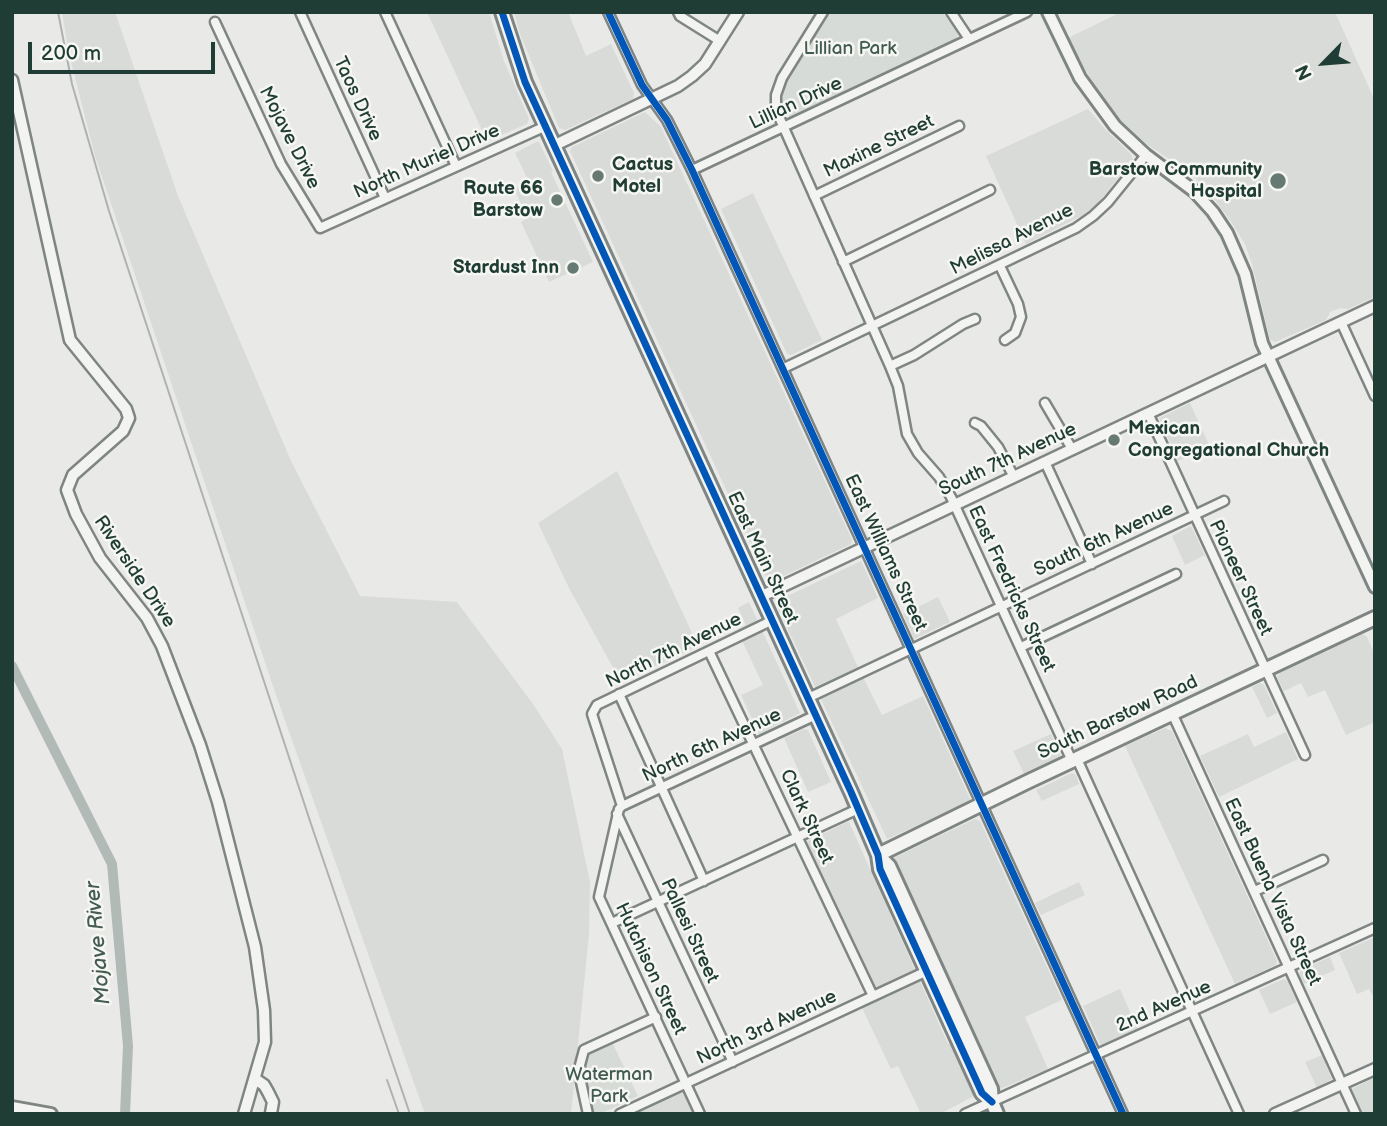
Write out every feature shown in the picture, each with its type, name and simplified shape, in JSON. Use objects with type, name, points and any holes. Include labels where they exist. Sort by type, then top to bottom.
[{"type":"main road","name":"East Main Street","points":[[502,12],[525,82],[816,715],[878,855],[880,869],[982,1093],[995,1108]]},
{"type":"main road","points":[[1048,12],[1092,98],[1115,126],[1146,155],[1194,191],[1227,233],[1245,274],[1258,331],[1375,587]]},
{"type":"main road","name":"South Barstow Road","points":[[878,855],[1375,618]]},
{"type":"main road","name":"East Main Street","points":[[878,855],[889,866],[990,1089],[995,1108]]},
{"type":"main road","points":[[12,1107],[51,1114]]},
{"type":"street","name":"Taos Drive","points":[[300,12],[385,198]]},
{"type":"street","points":[[385,12],[456,166]]},
{"type":"street","name":"East Williams Street","points":[[607,12],[651,99],[667,120],[692,170],[1123,1114]]},
{"type":"street","points":[[678,12],[680,16],[720,41]]},
{"type":"street","points":[[555,145],[692,76],[705,64],[738,12]]},
{"type":"street","name":"East Fredricks Street","points":[[823,12],[782,78],[776,110],[782,127],[890,366],[898,386],[907,434],[918,453],[939,477],[955,505],[1239,1114]]},
{"type":"street","points":[[951,12],[970,39]]},
{"type":"street","name":"Lillian Drive","points":[[692,170],[1027,12]]},
{"type":"street","name":"Mojave Drive","points":[[215,22],[281,164],[320,228]]},
{"type":"street","name":"Riverside Drive","points":[[12,80],[70,340],[126,410],[129,418],[123,431],[73,475],[66,490],[90,540],[147,618],[162,646],[211,779],[255,947],[265,1027],[263,1053],[255,1079]]},
{"type":"street","name":"North Muriel Drive","points":[[320,228],[546,126]]},
{"type":"street","name":"Maxine Street","points":[[814,196],[959,126]]},
{"type":"street","name":"Melissa Avenue","points":[[784,368],[1076,228],[1108,202],[1146,155]]},
{"type":"street","points":[[843,262],[990,190]]},
{"type":"street","points":[[1000,266],[1018,304],[1021,317],[1015,333],[1005,340]]},
{"type":"street","name":"South 7th Avenue","points":[[762,596],[1375,306]]},
{"type":"street","points":[[890,366],[975,319]]},
{"type":"street","points":[[1341,322],[1375,396]]},
{"type":"street","points":[[1045,403],[1072,449]]},
{"type":"street","name":"Pioneer Street","points":[[1148,413],[1305,755]]},
{"type":"street","points":[[975,423],[981,426],[998,447],[1014,477]]},
{"type":"street","points":[[1045,462],[1092,564]]},
{"type":"street","name":"South 6th Avenue","points":[[808,698],[1224,501]]},
{"type":"street","points":[[1021,648],[1176,574]]},
{"type":"street","name":"North 7th Avenue","points":[[622,806],[593,714],[597,705],[773,620]]},
{"type":"street","name":"Clark Street","points":[[709,652],[873,996]]},
{"type":"street","points":[[620,694],[704,881]]},
{"type":"street","name":"East Buena Vista Street","points":[[1172,713],[1356,1114]]},
{"type":"street","name":"North 6th Avenue","points":[[622,806],[816,715]]},
{"type":"street","name":"Hutchison Street","points":[[622,806],[618,809],[599,897],[700,1114]]},
{"type":"street","points":[[612,923],[858,809]]},
{"type":"street","name":"Pallesi Street","points":[[617,814],[733,1062]]},
{"type":"street","points":[[1255,891],[1323,860]]},
{"type":"street","name":"2nd Avenue","points":[[965,1114],[995,1108],[1096,1054],[1375,928]]},
{"type":"street","name":"North 3rd Avenue","points":[[620,1114],[927,971]]},
{"type":"street","points":[[588,1114],[581,1082],[580,1065],[584,1050],[656,1017]]},
{"type":"street","points":[[1275,1114],[1375,1069]]},
{"type":"street","points":[[244,1114],[255,1079],[264,1085],[273,1102],[271,1113]]},
{"type":"shaded area","points":[[62,12],[115,12],[178,196],[291,461],[360,596],[457,602],[533,704],[562,749],[590,882],[589,934],[571,1114],[425,1114],[277,698],[95,156],[69,54]]},
{"type":"shaded area","points":[[427,12],[489,12],[504,61],[529,119],[527,124],[487,141]]},
{"type":"shaded area","points":[[514,12],[568,12],[586,56],[611,44],[634,93],[633,99],[565,130],[559,128],[520,34]]},
{"type":"shaded area","name":"Barstow Community Hospital","points":[[1121,12],[1335,12],[1375,101],[1375,297],[1348,309],[1340,308],[1330,312],[1326,320],[1275,342],[1270,340],[1252,264],[1245,244],[1230,220],[1190,173],[1145,143],[1120,120],[1097,91],[1068,38]]},
{"type":"shaded area","points":[[1088,109],[1131,154],[1133,160],[1098,203],[1083,215],[1026,244],[986,156]]},
{"type":"shaded area","points":[[645,112],[661,127],[852,540],[851,544],[769,583],[570,151],[572,147]]},
{"type":"shaded area","points":[[539,142],[553,171],[551,172],[593,262],[549,282],[521,222],[528,218],[514,189],[529,182],[515,153]]},
{"type":"shaded area","points":[[753,193],[822,340],[791,355],[787,354],[721,209]]},
{"type":"shaded area","points":[[1190,403],[1210,447],[1178,461],[1159,418]]},
{"type":"shaded area","points":[[617,471],[698,646],[621,682],[569,588],[538,523]]},
{"type":"shaded area","points":[[1191,526],[1205,555],[1185,565],[1172,536]]},
{"type":"shaded area","points":[[861,561],[878,598],[836,619],[857,665],[882,715],[923,696],[971,801],[887,839],[775,602]]},
{"type":"shaded area","points":[[938,597],[950,622],[914,639],[903,614]]},
{"type":"shaded area","points":[[749,602],[800,713],[759,734],[741,695],[763,685],[737,630],[746,625],[738,608]]},
{"type":"shaded area","points":[[1363,634],[1375,655],[1375,722],[1346,735],[1325,690],[1308,697],[1301,683],[1284,691],[1277,677],[1280,673]]},
{"type":"shaded area","points":[[1260,683],[1264,685],[1277,713],[1267,718],[1252,687]]},
{"type":"shaded area","points":[[1165,728],[1172,731],[1277,961],[1276,965],[1235,984],[1125,746]]},
{"type":"shaded area","points":[[804,729],[808,730],[831,782],[808,792],[784,738]]},
{"type":"shaded area","points":[[1286,732],[1298,759],[1219,797],[1200,756],[1248,734],[1254,747]]},
{"type":"shaded area","points":[[1051,734],[1061,756],[1060,760],[1025,776],[1013,751]]},
{"type":"shaded area","points":[[1072,773],[1076,775],[1079,784],[1042,801],[1036,790]]},
{"type":"shaded area","points":[[975,819],[980,821],[1062,1000],[1025,1017],[1048,1069],[1000,1089],[893,858]]},
{"type":"shaded area","points":[[847,822],[974,1096],[940,1114],[921,1114],[898,1066],[891,1069],[862,1008],[881,999],[806,842]]},
{"type":"shaded area","points":[[1079,882],[1085,895],[1041,915],[1035,903]]},
{"type":"shaded area","points":[[1375,937],[1375,1000],[1369,989],[1357,994],[1339,953]]},
{"type":"shaded area","points":[[1330,957],[1335,970],[1304,984],[1299,975],[1301,970]]},
{"type":"shaded area","points":[[1287,980],[1297,1002],[1270,1014],[1259,990]]},
{"type":"shaded area","points":[[1120,989],[1138,1029],[1101,1046],[1083,1006]]},
{"type":"shaded area","points":[[1322,1055],[1332,1079],[1317,1088],[1305,1062]]},
{"type":"shaded area","points":[[683,1089],[695,1114],[628,1114]]},
{"type":"green space","name":"Lillian Park","points":[[830,12],[942,12],[958,35],[956,39],[791,117],[783,114],[782,98],[786,83]]},
{"type":"green space","name":"Waterman Park","points":[[612,1042],[638,1096],[595,1114],[587,1097],[585,1060],[589,1051]]},
{"type":"green space","points":[[1375,1077],[1375,1114],[1363,1114],[1352,1089]]},
{"type":"waterway","name":"Mojave River","points":[[12,666],[112,864],[128,1046],[125,1114]]},
{"type":"railway","points":[[58,12],[72,84],[109,211],[311,824],[410,1114]]},
{"type":"railway","points":[[387,1080],[399,1114]]},
{"type":"cycle path","points":[[502,12],[525,82],[851,792],[878,855],[880,869],[982,1093],[992,1102]]},
{"type":"cycle path","points":[[608,12],[642,85],[667,120],[692,170],[1123,1114]]},
{"type":"place","name":"Cactus Motel","points":[[598,176]]},
{"type":"place","name":"Barstow Community Hospital","points":[[1278,181]]},
{"type":"place","name":"Route 66 Barstow","points":[[557,200]]},
{"type":"place","name":"Stardust Inn","points":[[573,268]]},
{"type":"place","name":"Mexican Congregational Church","points":[[1114,440]]}]
